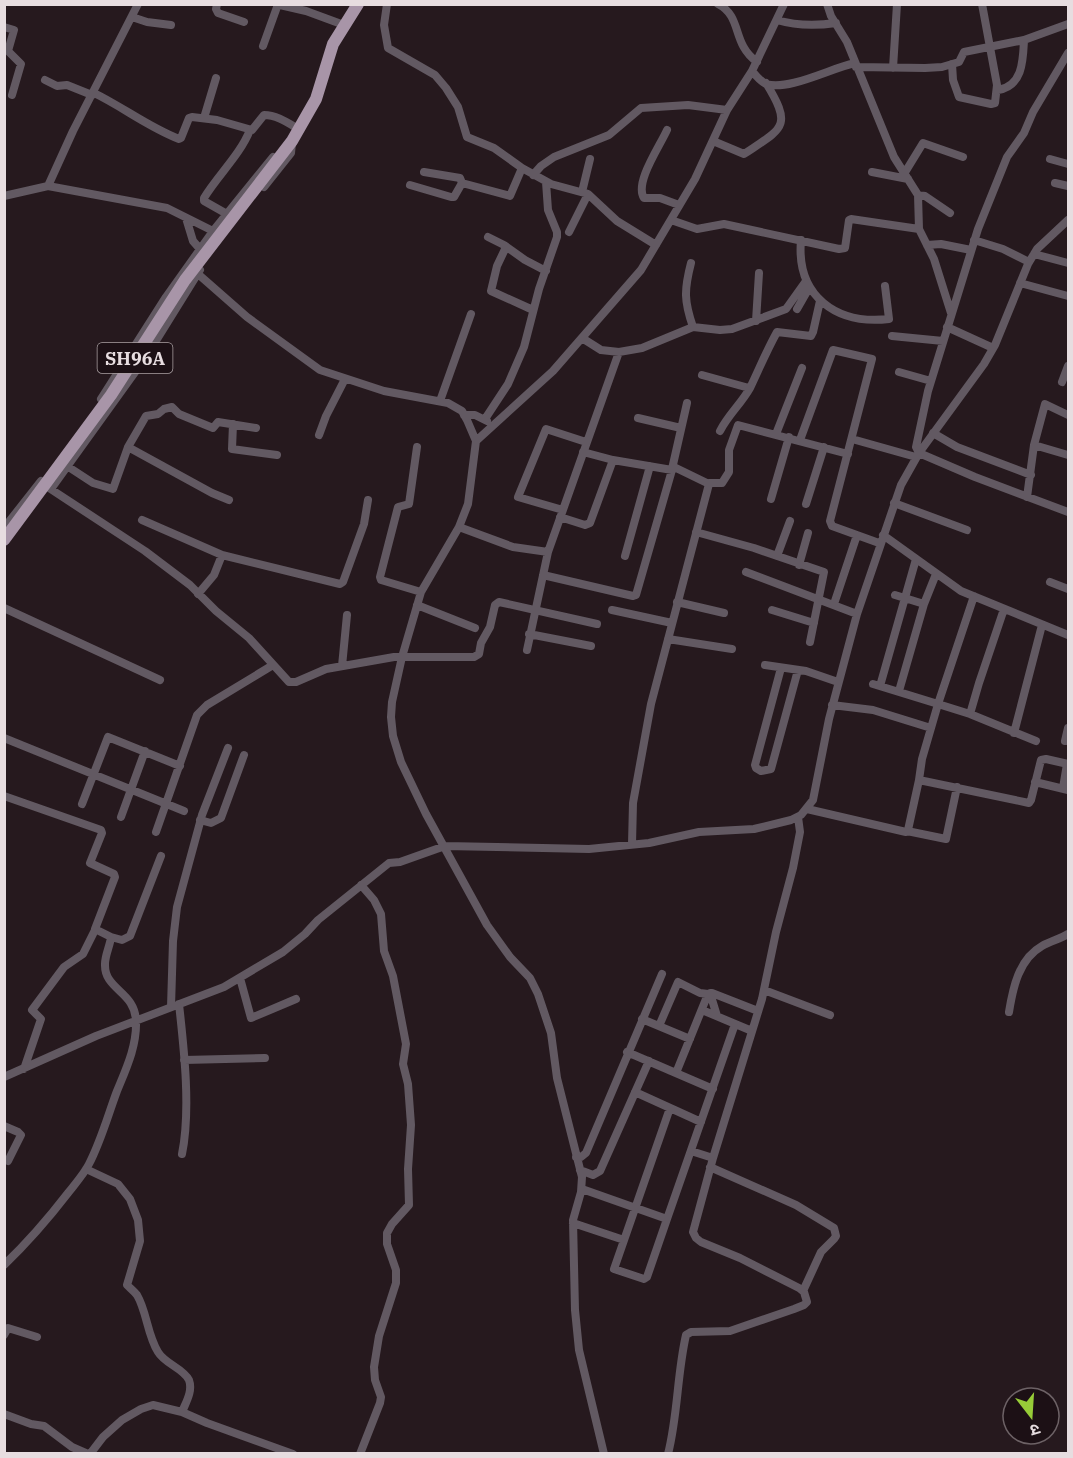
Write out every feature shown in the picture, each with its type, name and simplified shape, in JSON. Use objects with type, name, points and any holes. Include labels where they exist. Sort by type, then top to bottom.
[{"type":"main road","name":"SH96A","points":[[4,540],[111,395],[184,280],[300,130],[316,99],[333,44],[358,4]]},
{"type":"street","points":[[48,186],[73,131],[138,4]]},
{"type":"street","points":[[217,4],[218,13],[244,22]]},
{"type":"street","points":[[387,4],[385,32],[388,48],[435,75],[441,81],[458,107],[466,137],[494,148],[546,182],[585,193],[617,221],[656,245]]},
{"type":"street","points":[[718,4],[731,8],[742,48],[757,62]]},
{"type":"street","points":[[476,441],[553,371],[641,270],[695,179],[727,110],[757,62],[784,4]]},
{"type":"street","points":[[827,4],[847,42],[894,157],[918,195],[919,229],[934,259],[951,313]]},
{"type":"street","points":[[893,68],[897,4]]},
{"type":"street","points":[[952,64],[957,94],[963,99],[994,104],[998,90],[982,4]]},
{"type":"street","points":[[263,46],[277,7],[282,5],[309,8],[344,25]]},
{"type":"street","points":[[132,17],[147,22],[171,25]]},
{"type":"street","points":[[777,20],[805,26],[836,24]]},
{"type":"street","points":[[766,84],[800,81],[830,70],[856,65],[932,68],[961,61],[964,52],[1024,40],[1068,24]]},
{"type":"street","points":[[4,27],[14,30],[8,51],[21,64],[12,95]]},
{"type":"street","points":[[998,90],[1010,86],[1020,74],[1024,40]]},
{"type":"street","points":[[917,455],[916,446],[931,381],[971,250],[1007,157],[1024,133],[1033,112],[1068,52]]},
{"type":"street","points":[[713,141],[744,154],[772,136],[780,128],[782,112],[766,84],[752,71]]},
{"type":"street","points":[[204,118],[216,78]]},
{"type":"street","points":[[45,80],[57,86],[67,85],[93,94],[178,139],[181,138],[189,118],[204,118],[250,130]]},
{"type":"street","points":[[534,175],[541,166],[554,157],[609,135],[640,108],[688,105],[727,110]]},
{"type":"street","points":[[227,213],[204,201],[204,198],[250,130],[265,114],[274,116],[300,130]]},
{"type":"street","points":[[667,130],[643,178],[640,190],[644,198],[660,198],[679,206]]},
{"type":"street","points":[[4,528],[102,397],[166,297],[213,231],[275,153],[292,141]]},
{"type":"street","points":[[51,489],[146,357],[222,238],[285,162],[291,153],[292,141]]},
{"type":"street","points":[[906,177],[923,142],[963,157]]},
{"type":"street","points":[[569,232],[585,193],[590,159]]},
{"type":"street","points":[[1050,159],[1068,164]]},
{"type":"street","points":[[424,172],[460,178],[462,183],[510,196],[522,168]]},
{"type":"street","points":[[872,172],[906,177]]},
{"type":"street","points":[[485,419],[495,406],[524,347],[557,231],[549,215],[546,182]]},
{"type":"street","points":[[410,185],[451,198],[454,197],[462,183]]},
{"type":"street","points":[[1055,183],[1068,186]]},
{"type":"street","points":[[4,196],[48,186],[167,208],[213,231]]},
{"type":"street","points":[[918,195],[925,196],[950,213]]},
{"type":"street","points":[[186,218],[193,242],[200,249]]},
{"type":"street","points":[[671,220],[695,229],[724,224],[839,249],[844,249],[849,220],[852,219],[919,229]]},
{"type":"street","points":[[4,1077],[96,1036],[240,978],[284,952],[389,863],[400,862],[445,846],[589,849],[699,832],[754,829],[798,817],[813,800],[838,682],[879,543],[901,485],[917,455],[984,364],[1034,254],[1068,220]]},
{"type":"street","points":[[488,237],[546,271]]},
{"type":"street","points":[[801,240],[800,255],[807,285],[819,301],[839,313],[853,317],[886,319],[889,317],[885,286]]},
{"type":"street","points":[[975,240],[1010,251],[1029,262]]},
{"type":"street","points":[[927,245],[941,244],[971,250]]},
{"type":"street","points":[[506,247],[497,266],[491,291],[533,310]]},
{"type":"street","points":[[1034,254],[1068,263]]},
{"type":"street","points":[[691,263],[684,289],[693,327]]},
{"type":"street","points":[[190,264],[198,274],[247,317],[320,370],[384,392],[440,401],[462,411],[476,441],[468,504],[459,527],[421,592],[402,657],[392,702],[393,736],[400,762],[426,814],[487,925],[506,952],[530,978],[552,1033],[557,1078],[583,1184],[573,1223],[578,1338],[604,1454]]},
{"type":"street","points":[[756,321],[759,273]]},
{"type":"street","points":[[1020,282],[1068,296]]},
{"type":"street","points":[[582,338],[601,350],[619,352],[642,348],[693,327],[732,329],[786,309],[807,285]]},
{"type":"street","points":[[797,309],[807,285]]},
{"type":"street","points":[[720,431],[749,388],[763,356],[778,331],[803,336],[812,335],[819,301]]},
{"type":"street","points":[[440,401],[471,314]]},
{"type":"street","points":[[947,327],[993,348]]},
{"type":"street","points":[[892,336],[943,341]]},
{"type":"street","points":[[800,440],[833,349],[872,360],[830,521],[832,526],[879,543]]},
{"type":"street","points":[[526,650],[548,552],[619,352]]},
{"type":"street","points":[[1062,382],[1068,366]]},
{"type":"street","points":[[776,434],[802,368]]},
{"type":"street","points":[[899,372],[931,381]]},
{"type":"street","points":[[702,375],[749,388]]},
{"type":"street","points":[[319,435],[345,379]]},
{"type":"street","points":[[543,575],[635,596],[673,469],[687,403]]},
{"type":"street","points":[[1028,497],[1034,445],[1044,405],[1068,415]]},
{"type":"street","points":[[67,466],[93,483],[113,489],[128,447],[146,416],[158,414],[167,407],[172,407],[180,414],[213,428],[218,422],[256,428]]},
{"type":"street","points":[[464,415],[475,415],[485,419],[492,428]]},
{"type":"street","points":[[485,419],[505,416]]},
{"type":"street","points":[[638,418],[681,428]]},
{"type":"street","points":[[233,424],[232,449],[277,455]]},
{"type":"street","points":[[583,452],[613,460],[673,469],[709,483],[722,483],[727,477],[729,450],[738,424],[848,454]]},
{"type":"street","points":[[586,442],[546,429],[518,497],[562,513],[585,525],[590,523],[613,460]]},
{"type":"street","points":[[933,433],[957,447],[1031,475]]},
{"type":"street","points":[[771,499],[789,437]]},
{"type":"street","points":[[852,440],[917,455],[1068,512]]},
{"type":"street","points":[[1034,445],[1068,455]]},
{"type":"street","points":[[128,447],[229,500]]},
{"type":"street","points":[[417,447],[409,504],[398,507],[380,577],[381,580],[421,592]]},
{"type":"street","points":[[806,504],[824,447]]},
{"type":"street","points":[[625,556],[650,466]]},
{"type":"street","points":[[40,482],[145,551],[249,638],[287,680],[292,682],[317,672],[342,666],[402,657],[474,657],[479,654],[480,643],[490,627],[497,603],[597,624]]},
{"type":"street","points":[[632,844],[635,792],[651,704],[709,483]]},
{"type":"street","points":[[142,520],[222,555],[341,583],[358,544],[368,500]]},
{"type":"street","points":[[894,503],[967,530]]},
{"type":"street","points":[[777,556],[790,521]]},
{"type":"street","points":[[459,527],[513,547],[548,552]]},
{"type":"street","points":[[696,532],[754,548],[824,572],[810,642]]},
{"type":"street","points":[[800,565],[808,532]]},
{"type":"street","points":[[834,604],[856,535]]},
{"type":"street","points":[[883,535],[961,591],[1068,635]]},
{"type":"street","points":[[198,594],[214,575],[222,555]]},
{"type":"street","points":[[916,560],[877,685],[970,714],[1036,741]]},
{"type":"street","points":[[746,572],[857,614]]},
{"type":"street","points":[[899,691],[924,604],[936,574]]},
{"type":"street","points":[[1050,582],[1068,589]]},
{"type":"street","points":[[895,595],[924,604]]},
{"type":"street","points":[[908,831],[931,728],[974,596]]},
{"type":"street","points":[[677,602],[724,613]]},
{"type":"street","points":[[417,605],[475,628]]},
{"type":"street","points":[[4,608],[160,680]]},
{"type":"street","points":[[970,714],[1004,609]]},
{"type":"street","points":[[612,610],[672,623]]},
{"type":"street","points":[[772,610],[814,622]]},
{"type":"street","points":[[342,666],[347,615]]},
{"type":"street","points":[[1014,733],[1042,625]]},
{"type":"street","points":[[529,634],[591,646]]},
{"type":"street","points":[[668,639],[732,649]]},
{"type":"street","points":[[156,832],[197,715],[201,710],[273,665]]},
{"type":"street","points":[[765,665],[812,672],[838,682]]},
{"type":"street","points":[[781,668],[755,765],[761,771],[771,769],[798,670]]},
{"type":"street","points":[[832,705],[873,710],[931,728]]},
{"type":"street","points":[[1065,741],[1068,728]]},
{"type":"street","points":[[82,804],[108,737],[180,766]]},
{"type":"street","points":[[4,738],[184,811]]},
{"type":"street","points":[[182,1154],[186,1136],[184,1060],[175,1005],[173,941],[177,907],[200,820],[228,748]]},
{"type":"street","points":[[121,817],[145,751]]},
{"type":"street","points":[[200,820],[211,822],[221,818],[244,755]]},
{"type":"street","points":[[918,780],[1029,803],[1031,800],[1035,782],[1042,759],[1068,764],[1066,789],[1035,782]]},
{"type":"street","points":[[807,809],[946,839],[957,788]]},
{"type":"street","points":[[4,796],[101,831],[90,863],[115,876],[95,930],[83,954],[64,967],[32,1010],[41,1018],[24,1069]]},
{"type":"street","points":[[668,1454],[677,1400],[680,1360],[686,1335],[691,1332],[730,1331],[794,1309],[807,1302],[806,1295],[802,1291],[696,1238],[693,1232],[764,990],[800,832],[798,817]]},
{"type":"street","points":[[95,930],[122,940],[130,936],[161,856]]},
{"type":"street","points":[[360,1454],[381,1397],[375,1380],[374,1367],[379,1336],[396,1277],[387,1239],[392,1224],[409,1205],[408,1169],[411,1125],[408,1084],[403,1064],[406,1044],[393,976],[384,951],[381,914],[374,900],[361,885]]},
{"type":"street","points":[[1009,1011],[1012,992],[1024,963],[1044,945],[1068,934]]},
{"type":"street","points":[[4,1265],[42,1226],[86,1168],[128,1065],[133,1048],[136,1020],[129,999],[113,985],[106,971],[105,962],[111,937]]},
{"type":"street","points":[[576,1157],[586,1153],[662,974]]},
{"type":"street","points":[[240,978],[251,1017],[296,999]]},
{"type":"street","points":[[659,1026],[678,982],[700,993],[758,1011]]},
{"type":"street","points":[[764,990],[830,1015]]},
{"type":"street","points":[[676,1073],[709,994]]},
{"type":"street","points":[[709,994],[717,1016]]},
{"type":"street","points":[[702,1010],[752,1031]]},
{"type":"street","points":[[642,1019],[690,1039]]},
{"type":"street","points":[[670,1108],[614,1269],[645,1279],[702,1126],[735,1024]]},
{"type":"street","points":[[627,1052],[713,1089]]},
{"type":"street","points":[[184,1060],[265,1058]]},
{"type":"street","points":[[580,1170],[593,1175],[600,1171],[649,1061]]},
{"type":"street","points":[[634,1092],[702,1126]]},
{"type":"street","points":[[4,1126],[18,1132],[21,1136],[8,1161]]},
{"type":"street","points":[[691,1151],[713,1158]]},
{"type":"street","points":[[711,1167],[796,1205],[834,1228],[836,1236],[822,1250],[802,1291]]},
{"type":"street","points":[[86,1168],[118,1184],[134,1207],[140,1226],[140,1241],[127,1285],[138,1297],[148,1332],[158,1352],[166,1362],[180,1371],[189,1381],[190,1392],[182,1412]]},
{"type":"street","points":[[582,1189],[667,1219]]},
{"type":"street","points":[[573,1223],[624,1240]]},
{"type":"street","points":[[4,1335],[8,1328],[37,1337]]},
{"type":"street","points":[[4,1413],[31,1424],[44,1426],[72,1447],[89,1454],[122,1420],[153,1405],[182,1412],[293,1454]]}]
